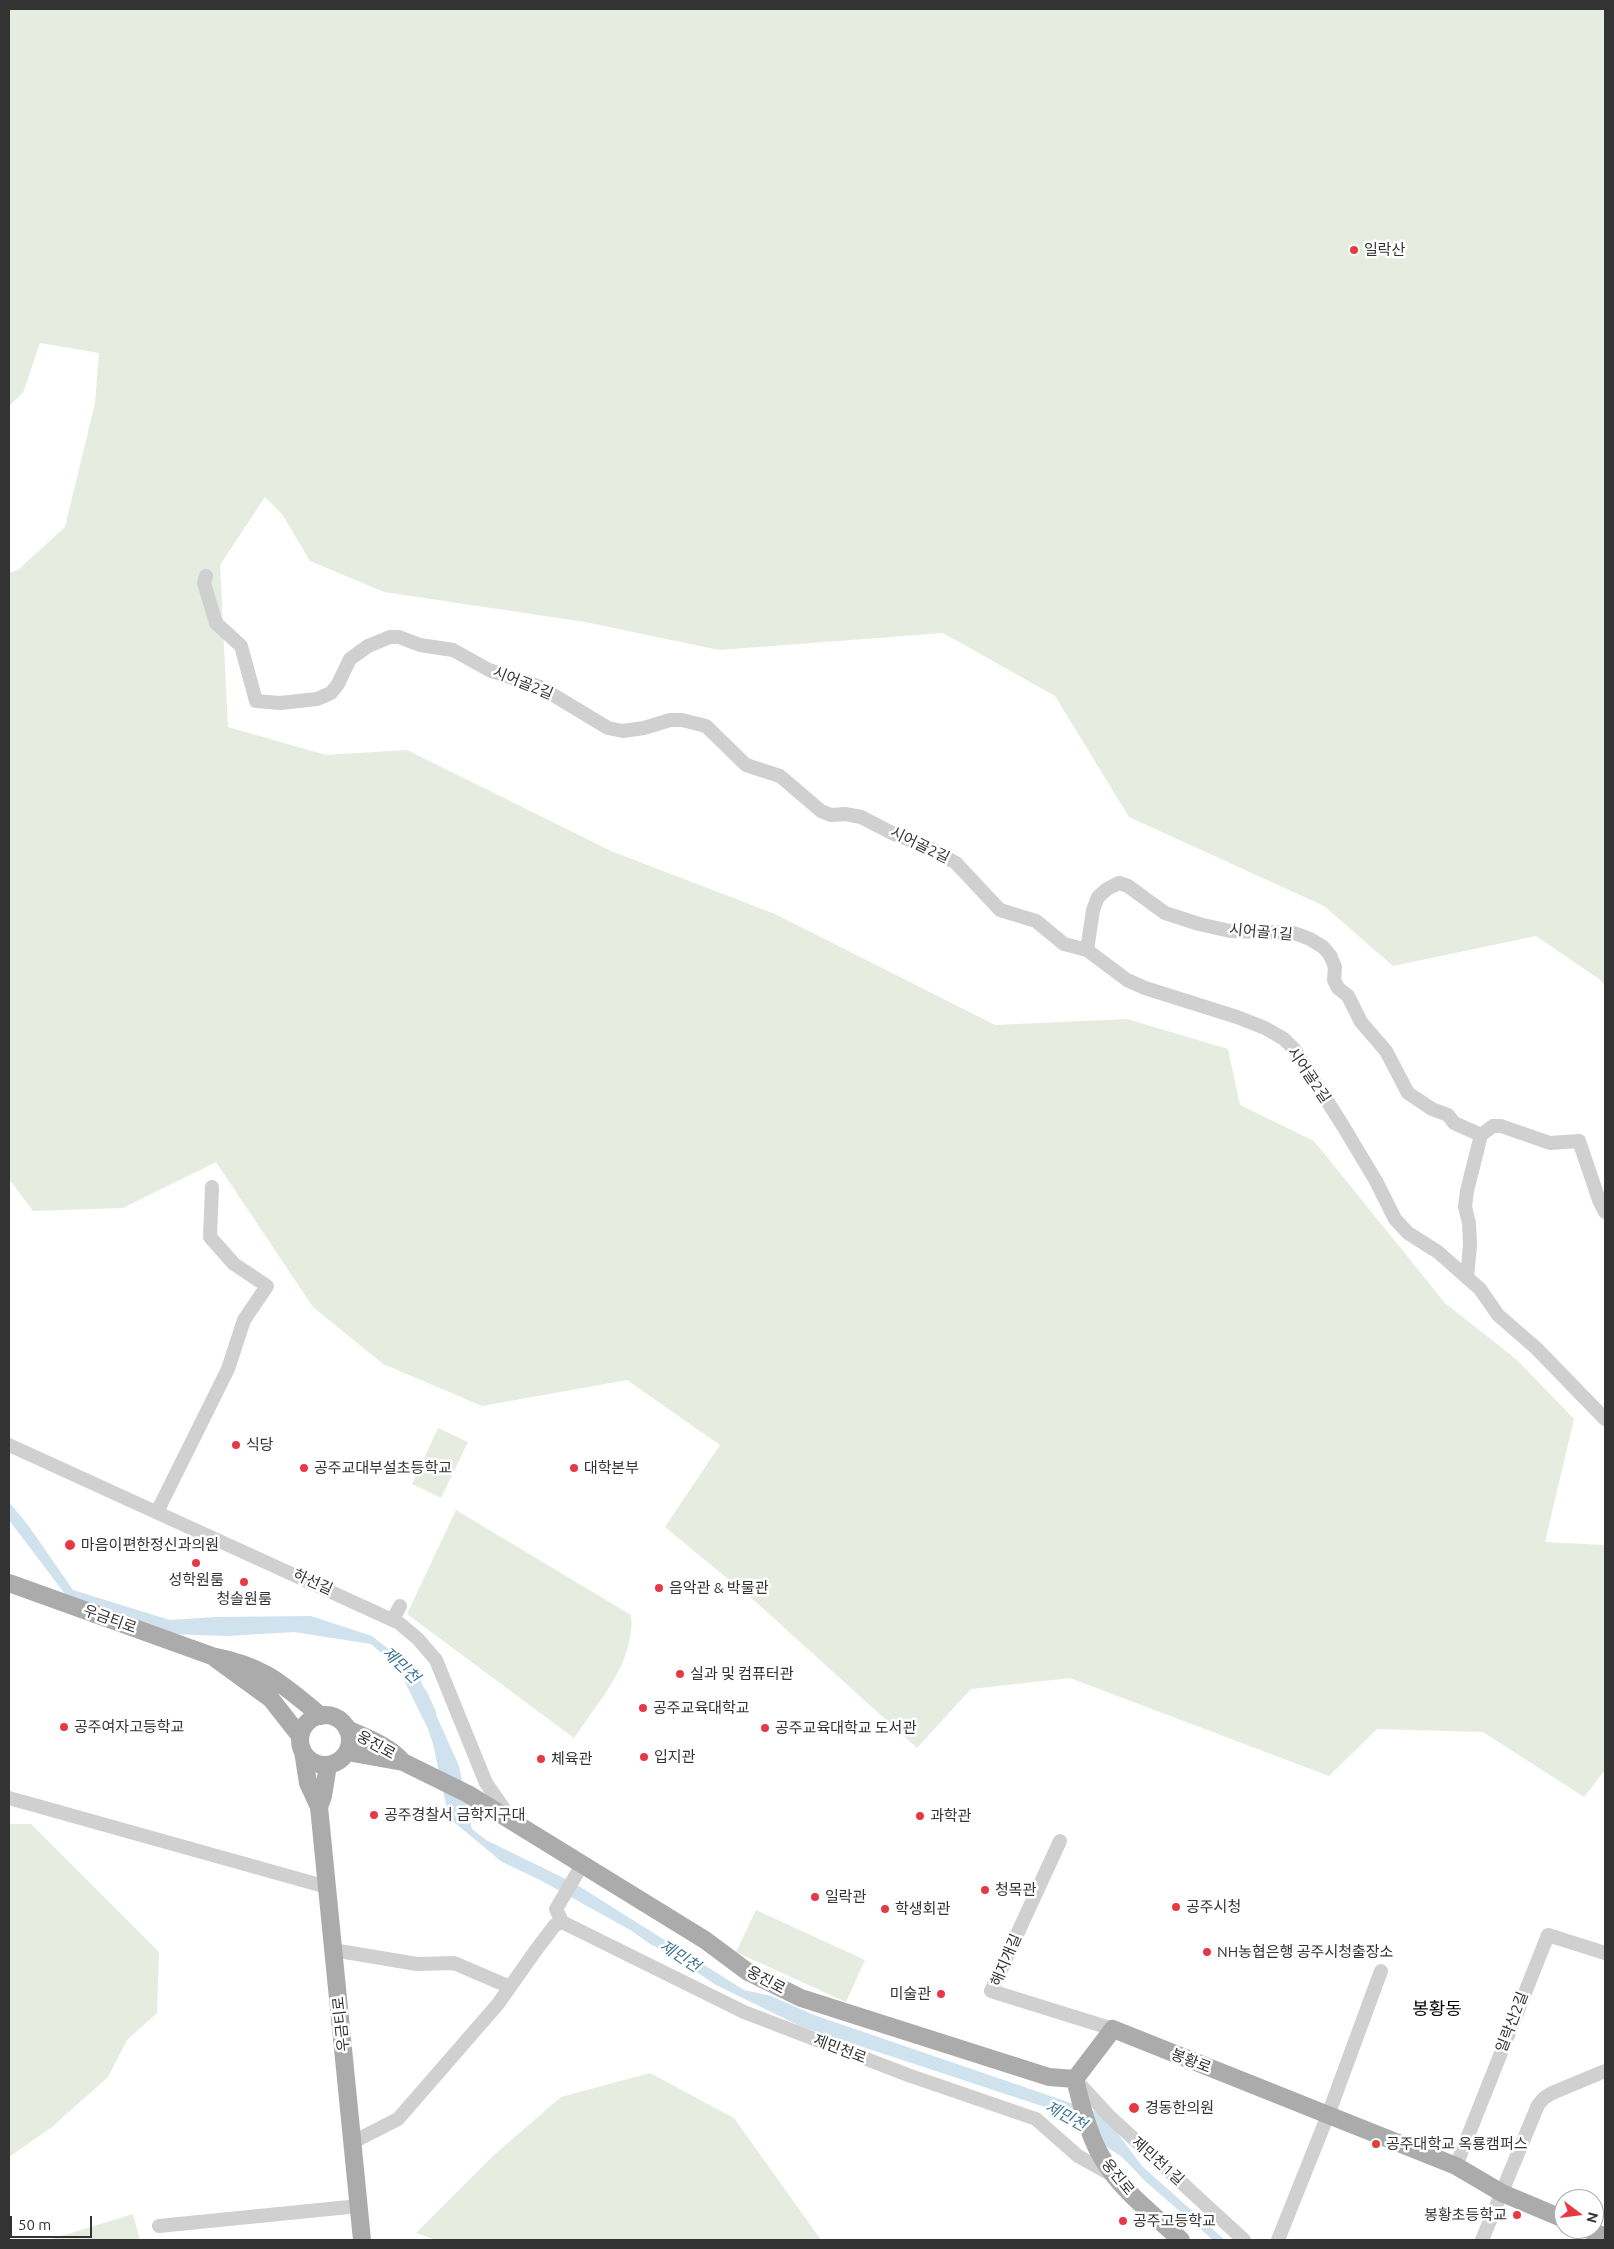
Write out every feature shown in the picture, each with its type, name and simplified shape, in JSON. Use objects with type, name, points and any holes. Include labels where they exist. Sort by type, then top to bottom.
[{"type":"main road","name":"우금티로","points":[[9,1583],[212,1656],[237,1661],[259,1669],[279,1682],[321,1716]]},
{"type":"main road","name":"우금티로","points":[[212,1656],[271,1699],[302,1744],[308,1783],[319,1807],[362,2240]]},
{"type":"main road","points":[[321,1716],[336,1718],[347,1729],[349,1744],[347,1752],[342,1758],[328,1765],[313,1762],[302,1744],[307,1723],[321,1716]]},
{"type":"main road","name":"웅진로","points":[[347,1729],[380,1744],[395,1753],[403,1762]]},
{"type":"main road","name":"웅진로","points":[[347,1752],[403,1762],[468,1794],[705,1940],[748,1972],[801,1998],[1049,2077],[1075,2079],[1081,2104],[1100,2155],[1115,2177],[1181,2240]]},
{"type":"main road","name":"우금티로","points":[[319,1807],[323,1796],[328,1765]]},
{"type":"main road","points":[[1075,2079],[1113,2029]]},
{"type":"main road","name":"봉황로","points":[[1113,2029],[1456,2166],[1502,2193],[1554,2215]]},
{"type":"street","name":"시어골2길","points":[[206,576],[204,583],[216,623],[241,646],[256,702],[300,702],[317,699],[331,693],[338,684],[350,659],[368,646],[390,637],[399,637],[420,645],[453,650],[489,670],[540,687],[608,728],[622,730],[644,728],[670,720],[682,720],[708,727],[746,765],[780,776],[821,811],[831,815],[845,814],[861,817],[894,834],[926,846],[956,863],[1000,910],[1036,922],[1064,944],[1087,950],[1127,980],[1145,988],[1247,1021],[1265,1028],[1284,1039],[1295,1050],[1343,1126],[1376,1181],[1395,1219],[1408,1233],[1438,1252],[1480,1289],[1498,1315],[1536,1348],[1605,1420]]},
{"type":"street","name":"시어골1길","points":[[1087,950],[1093,910],[1098,897],[1107,889],[1119,883],[1128,886],[1165,913],[1199,924],[1230,931],[1294,933],[1310,939],[1323,947],[1330,955],[1335,967],[1334,980],[1338,988],[1348,996],[1361,1022],[1386,1051],[1408,1092],[1432,1109],[1448,1115],[1454,1123],[1481,1135]]},
{"type":"street","points":[[1467,1278],[1470,1245],[1469,1223],[1465,1208],[1467,1191],[1481,1135],[1493,1126],[1501,1126],[1550,1142],[1579,1141],[1599,1200],[1605,1212]]},
{"type":"street","points":[[158,1512],[228,1369],[244,1320],[267,1286],[234,1264],[210,1237],[212,1187]]},
{"type":"street","name":"하선길","points":[[9,1445],[393,1620],[418,1639],[436,1660],[486,1783],[517,1825]]},
{"type":"street","points":[[393,1620],[400,1606]]},
{"type":"street","points":[[9,1798],[327,1887]]},
{"type":"street","name":"해지개길","points":[[1060,1841],[991,1991],[1113,2029]]},
{"type":"street","points":[[353,2142],[398,2119],[498,2004],[555,1925],[571,1881],[582,1864]]},
{"type":"street","name":"제민천로","points":[[559,1916],[744,2012],[908,2075],[1036,2119],[1078,2156],[1115,2177]]},
{"type":"street","name":"일락산2길","points":[[1456,2166],[1548,1935],[1605,1953]]},
{"type":"street","points":[[333,1950],[417,1964],[454,1962],[510,1987]]},
{"type":"street","points":[[1280,2236],[1328,2115],[1381,1971]]},
{"type":"street","points":[[1482,2240],[1538,2105],[1544,2098],[1605,2071]]},
{"type":"street","name":"제민천1길","points":[[1075,2079],[1109,2116],[1244,2240]]},
{"type":"street","points":[[159,2226],[359,2206]]},
{"type":"shaded area","points":[[9,9],[1605,9],[1605,986],[1599,979],[1536,936],[1393,966],[1324,906],[1129,817],[1055,696],[943,633],[719,650],[585,622],[384,592],[310,561],[282,514],[265,497],[220,565],[228,727],[326,755],[407,750],[611,851],[775,914],[995,1025],[1127,1019],[1228,1049],[1240,1105],[1314,1141],[1445,1303],[1517,1360],[1574,1419],[1545,1542],[1605,1545],[1605,1770],[1584,1797],[1483,1732],[1377,1729],[1329,1776],[1070,1678],[971,1689],[917,1748],[757,1603],[665,1527],[720,1445],[627,1380],[482,1406],[383,1364],[313,1307],[216,1162],[123,1208],[33,1211],[9,1179],[9,573],[18,570],[65,527],[95,403],[99,353],[40,343],[23,393],[9,406]]},
{"type":"shaded area","points":[[438,1428],[468,1442],[441,1498],[412,1484]]},
{"type":"shaded area","points":[[456,1510],[631,1615],[628,1649],[621,1665],[604,1695],[574,1738],[407,1614]]},
{"type":"shaded area","points":[[9,1824],[31,1824],[159,1952],[157,2013],[127,2040],[108,2077],[52,2127],[9,2157]]},
{"type":"shaded area","points":[[756,1910],[865,1960],[846,2002],[736,1952]]},
{"type":"shaded area","points":[[650,2073],[734,2118],[821,2240],[436,2240],[416,2233],[494,2155],[561,2097]]},
{"type":"shaded area","points":[[133,2214],[140,2240],[48,2240]]},
{"type":"water","name":"제민천","points":[[9,1502],[28,1525],[73,1590],[170,1620],[216,1617],[311,1616],[372,1636],[417,1672],[459,1766],[472,1829],[486,1840],[574,1883],[744,1990],[771,1996],[814,2015],[1103,2114],[1143,2167],[1225,2240],[1213,2240],[1146,2182],[1122,2157],[1048,2108],[802,2027],[716,1985],[632,1931],[542,1881],[502,1862],[449,1818],[428,1729],[403,1678],[389,1660],[371,1644],[294,1632],[227,1636],[169,1634],[68,1598],[9,1520]]},
{"type":"waterway","name":"제민천","points":[[425,1691],[435,1713]]},
{"type":"place","name":"일락산","points":[[1354,250]]},
{"type":"place","name":"식당","points":[[236,1445]]},
{"type":"place","name":"공주교대부설초등학교","points":[[304,1468]]},
{"type":"place","name":"대학본부","points":[[574,1468]]},
{"type":"place","name":"마음이편한정신과의원","points":[[70,1545]]},
{"type":"place","name":"성학원룸","points":[[196,1563]]},
{"type":"place","name":"청솔원룸","points":[[244,1582]]},
{"type":"place","name":"음악관 & 박물관","points":[[659,1588]]},
{"type":"place","name":"실과 및 컴퓨터관","points":[[680,1674]]},
{"type":"place","name":"공주교육대학교","points":[[643,1708]]},
{"type":"place","name":"공주여자고등학교","points":[[64,1727]]},
{"type":"place","name":"공주교육대학교 도서관","points":[[765,1728]]},
{"type":"place","name":"입지관","points":[[644,1757]]},
{"type":"place","name":"체육관","points":[[541,1759]]},
{"type":"place","name":"공주경찰서 금학지구대","points":[[374,1815]]},
{"type":"place","name":"과학관","points":[[920,1816]]},
{"type":"place","name":"청목관","points":[[985,1890]]},
{"type":"place","name":"일락관","points":[[815,1897]]},
{"type":"place","name":"공주시청","points":[[1176,1907]]},
{"type":"place","name":"학생회관","points":[[885,1909]]},
{"type":"place","name":"NH농협은행 공주시청출장소","points":[[1207,1952]]},
{"type":"place","name":"미술관","points":[[941,1994]]},
{"type":"place","name":"경동한의원","points":[[1134,2108]]},
{"type":"place","name":"공주대학교 옥룡캠퍼스","points":[[1376,2144]]},
{"type":"place","name":"봉황초등학교","points":[[1517,2215]]},
{"type":"place","name":"공주고등학교","points":[[1123,2221]]},
{"type":"district","name":"봉황동","points":[[1437,2009]]}]
